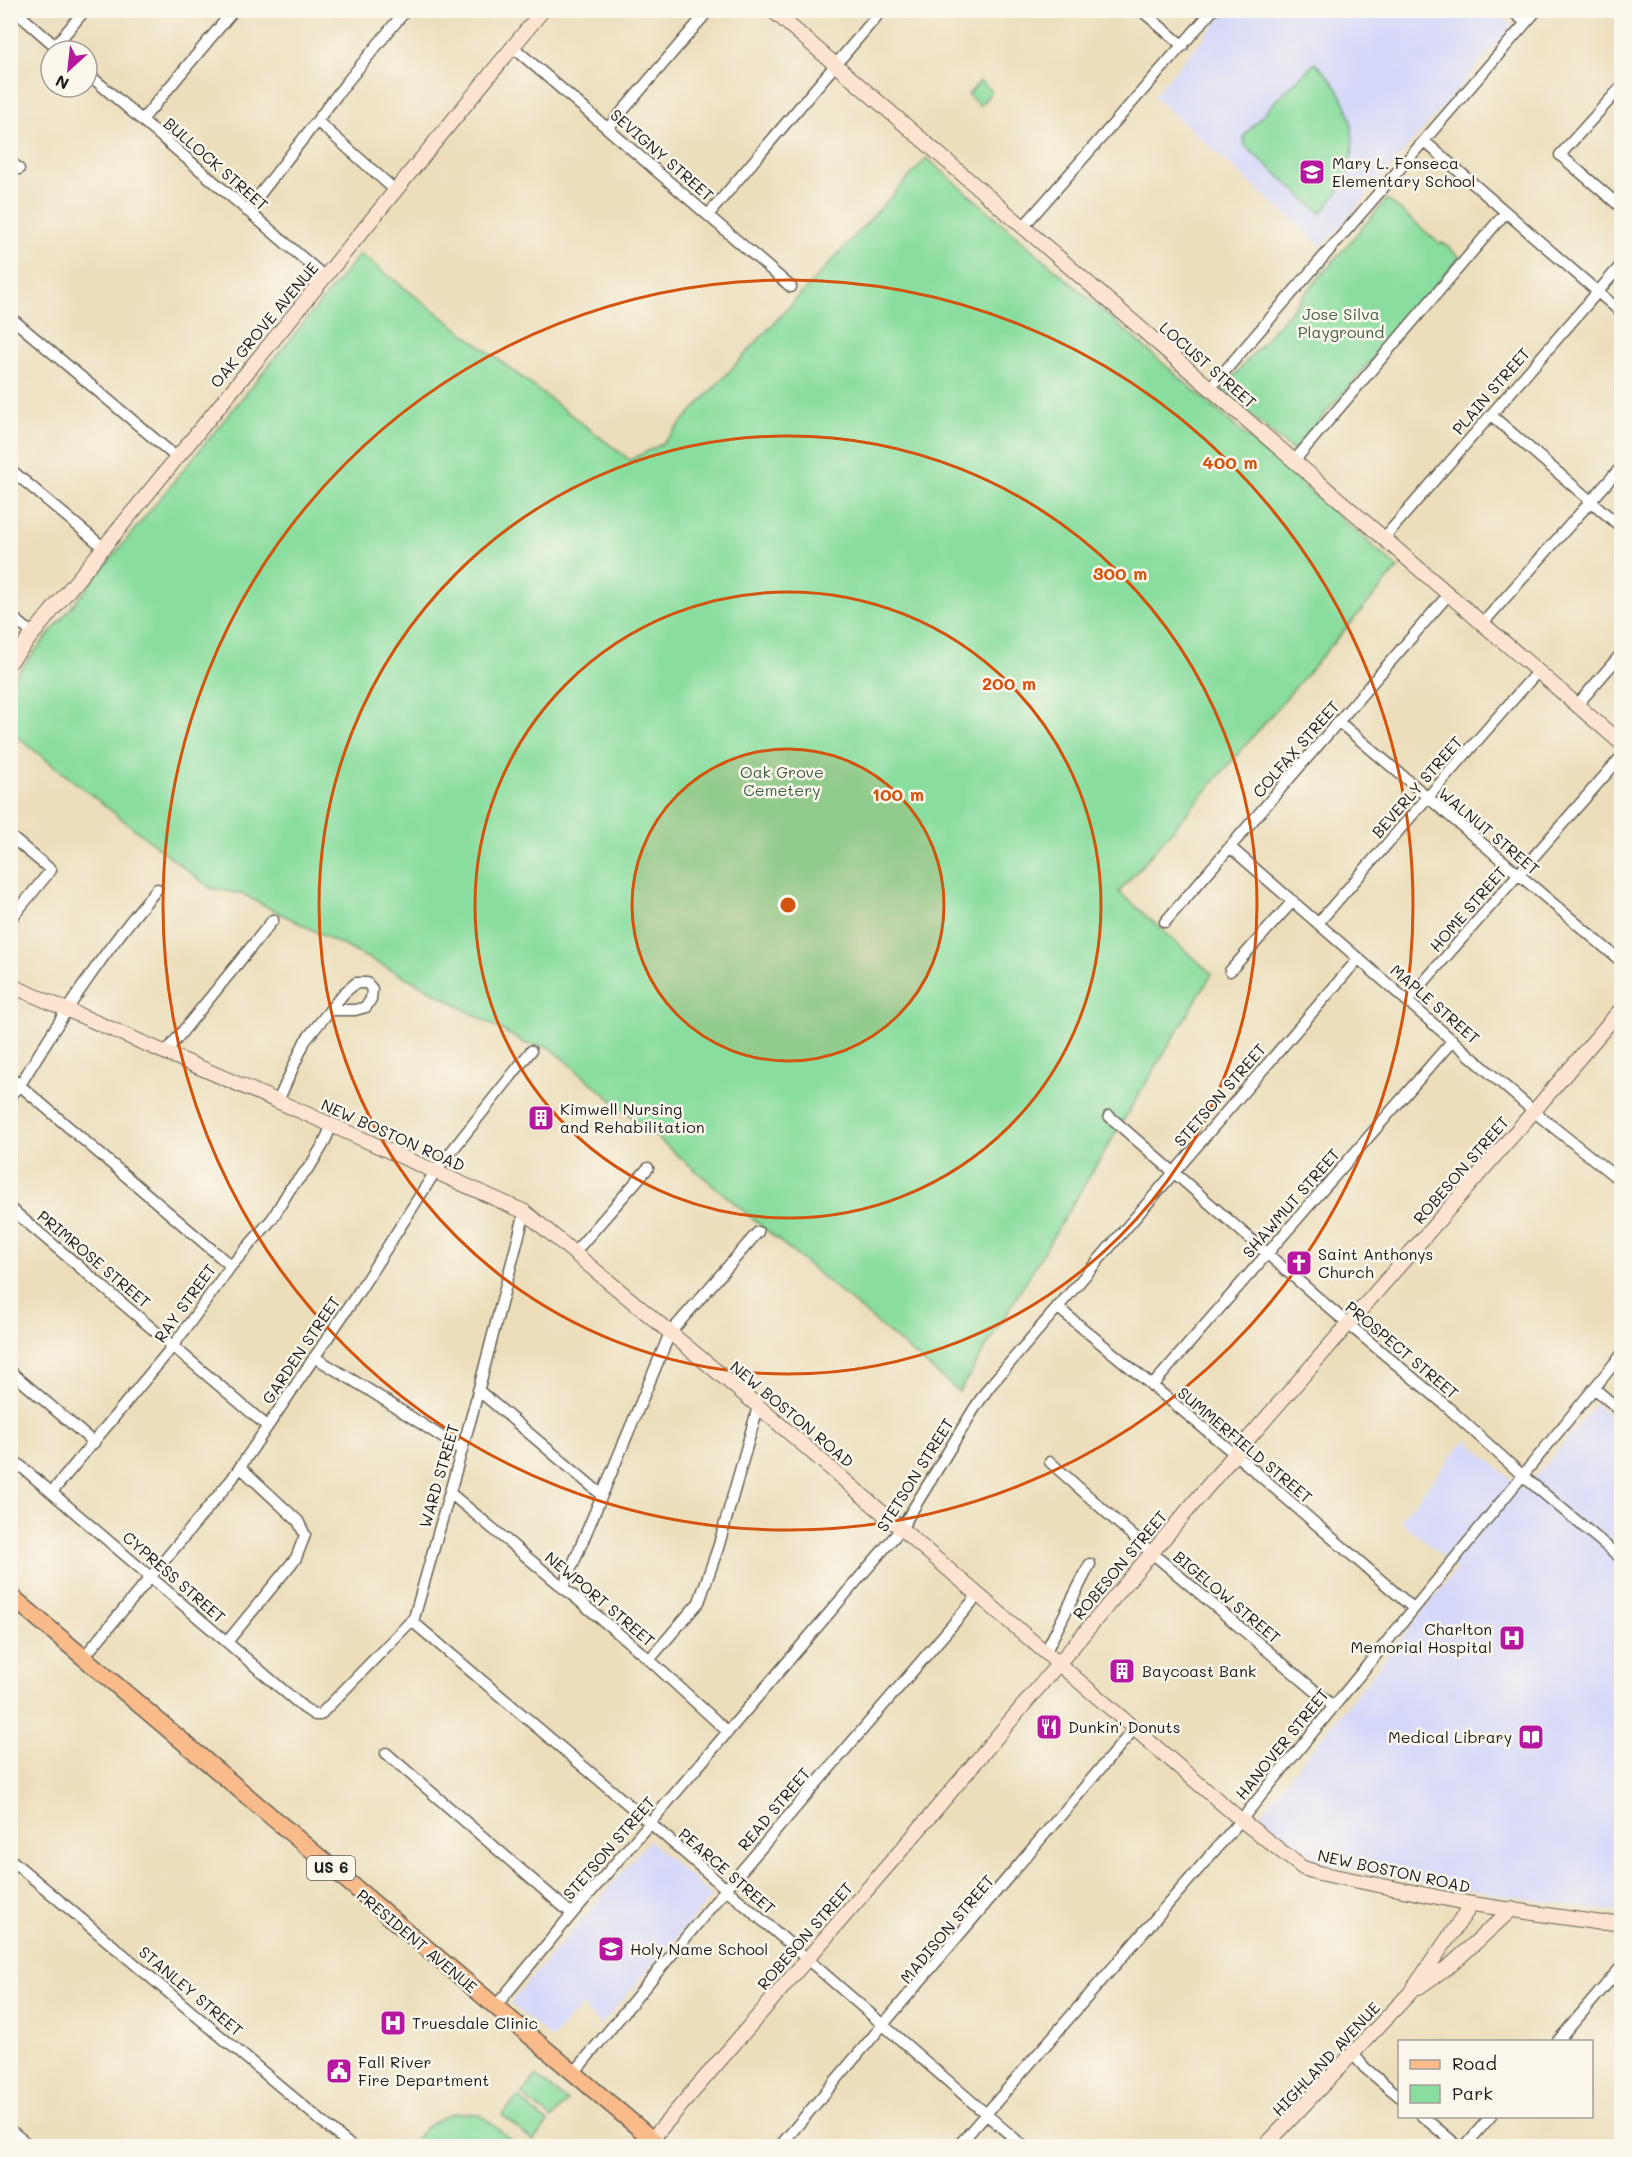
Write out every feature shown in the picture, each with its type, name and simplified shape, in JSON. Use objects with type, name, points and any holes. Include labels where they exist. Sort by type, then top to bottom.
[{"type":"main road","name":"PRESIDENT AVENUE","points":[[10,1595],[574,2073],[652,2144]]},
{"type":"street","points":[[14,10],[48,39]]},
{"type":"street","points":[[65,39],[86,10]]},
{"type":"street","points":[[142,120],[234,10]]},
{"type":"street","points":[[247,211],[406,10]]},
{"type":"street","name":"OAK GROVE AVENUE","points":[[10,662],[543,10]]},
{"type":"street","points":[[608,128],[709,10]]},
{"type":"street","name":"LOCUST STREET","points":[[772,10],[1622,744]]},
{"type":"street","points":[[708,215],[882,10]]},
{"type":"street","points":[[1141,10],[1183,46]]},
{"type":"street","points":[[1023,227],[1214,10]]},
{"type":"street","points":[[1511,10],[1526,23]]},
{"type":"street","points":[[1210,388],[1537,10]]},
{"type":"street","name":"SEVIGNY STREET","points":[[513,47],[791,287]]},
{"type":"street","name":"BULLOCK STREET","points":[[99,83],[325,277]]},
{"type":"street","points":[[1622,86],[1560,155],[1622,208]]},
{"type":"street","points":[[317,121],[396,191]]},
{"type":"street","points":[[1424,141],[1622,313]]},
{"type":"street","points":[[1294,461],[1506,213]]},
{"type":"street","name":"PLAIN STREET","points":[[1384,538],[1622,264]]},
{"type":"street","points":[[10,317],[176,458]]},
{"type":"street","points":[[1491,415],[1622,528]]},
{"type":"street","points":[[1484,624],[1622,466]]},
{"type":"street","points":[[10,469],[103,547]]},
{"type":"street","name":"COLFAX STREET","points":[[1165,922],[1449,594]]},
{"type":"street","points":[[10,615],[33,634]]},
{"type":"street","points":[[1576,705],[1622,653]]},
{"type":"street","name":"BEVERLY STREET","points":[[1318,923],[1538,671]]},
{"type":"street","name":"WALNUT STREET","points":[[1338,722],[1622,962]]},
{"type":"street","name":"HOME STREET","points":[[1408,1000],[1622,756]]},
{"type":"street","points":[[10,836],[51,870],[10,920]]},
{"type":"street","name":"MAPLE STREET","points":[[1230,847],[1534,1111],[1622,1182]]},
{"type":"street","points":[[10,1096],[20,1085],[66,1008],[129,921],[157,889]]},
{"type":"street","points":[[1230,971],[1293,901]]},
{"type":"street","points":[[166,1052],[273,920]]},
{"type":"street","name":"STETSON STREET","points":[[495,2007],[901,1529],[974,1408],[1057,1307],[1359,958]]},
{"type":"street","name":"NEW BOSTON ROAD","points":[[10,985],[278,1101],[525,1212],[758,1407],[1241,1820],[1303,1868],[1472,1904],[1512,1909]]},
{"type":"street","name":"ROBESON STREET","points":[[652,2144],[1235,1455],[1622,1008]]},
{"type":"street","points":[[278,1101],[305,1041],[330,1010]]},
{"type":"street","name":"SHAWMUT STREET","points":[[1152,1386],[1453,1040]]},
{"type":"street","name":"GARDEN STREET","points":[[84,1657],[240,1467],[358,1293],[435,1172],[531,1051]]},
{"type":"street","points":[[10,1077],[231,1266]]},
{"type":"street","name":"PROSPECT STREET","points":[[1109,1116],[1348,1324],[1443,1403],[1523,1476],[1622,1559]]},
{"type":"street","name":"RAY STREET","points":[[52,1492],[173,1346],[231,1266],[272,1219],[290,1189],[311,1165],[332,1125]]},
{"type":"street","points":[[574,1253],[648,1168]]},
{"type":"street","name":"PRIMROSE STREET","points":[[10,1208],[267,1426]]},
{"type":"street","name":"WARD STREET","points":[[320,1715],[414,1618],[462,1450],[525,1212]]},
{"type":"street","points":[[563,1588],[670,1333],[758,1232]]},
{"type":"street","name":"SUMMERFIELD STREET","points":[[1057,1307],[1235,1455],[1413,1608]]},
{"type":"street","name":"HANOVER STREET","points":[[958,2146],[1241,1820],[1622,1354]]},
{"type":"street","points":[[314,1357],[462,1450]]},
{"type":"street","points":[[10,1371],[94,1443]]},
{"type":"street","points":[[1594,1388],[1622,1412]]},
{"type":"street","points":[[478,1390],[602,1495]]},
{"type":"street","points":[[649,1660],[699,1602],[718,1548],[758,1407]]},
{"type":"street","name":"CYPRESS STREET","points":[[10,1457],[308,1712],[320,1715]]},
{"type":"street","name":"BIGELOW STREET","points":[[1050,1462],[1152,1553],[1333,1706]]},
{"type":"street","points":[[227,1642],[296,1558],[304,1535],[298,1521],[240,1467]]},
{"type":"street","name":"NEWPORT STREET","points":[[450,1492],[649,1660],[728,1732]]},
{"type":"street","points":[[1045,1653],[1090,1564]]},
{"type":"street","name":"READ STREET","points":[[574,2073],[725,1890],[978,1595]]},
{"type":"street","name":"PEARCE STREET","points":[[414,1618],[413,1622],[650,1823],[1023,2146]]},
{"type":"street","name":"MADISON STREET","points":[[780,2146],[1134,1729]]},
{"type":"street","points":[[386,1754],[572,1914]]},
{"type":"street","name":"STANLEY STREET","points":[[10,1859],[351,2146]]},
{"type":"street","name":"HIGHLAND AVENUE","points":[[1265,2146],[1410,1993],[1472,1904]]},
{"type":"street","points":[[1512,1909],[1602,1923],[1622,1922]]},
{"type":"street","name":"HIGHLAND AVENUE","points":[[1410,1993],[1452,1964],[1512,1909]]},
{"type":"street","points":[[1559,2040],[1622,1966]]},
{"type":"street","points":[[1353,2054],[1365,2068],[1398,2095]]},
{"type":"street","points":[[1424,2118],[1458,2146]]},
{"type":"street","points":[[1465,2146],[1489,2118]]},
{"type":"street","points":[[10,2130],[30,2146]]},
{"type":"shaded area","name":"Mary L. Fonseca Elementary School","points":[[1227,11],[1494,11],[1512,26],[1322,247],[1153,96]]},
{"type":"shaded area","name":"Charlton Memorial Hospital","points":[[1596,1404],[1621,1426],[1621,1910],[1611,1912],[1425,1883],[1322,1864],[1299,1854],[1254,1821],[1457,1569],[1400,1520],[1466,1439],[1524,1491]]},
{"type":"shaded area","name":"Holy Name School","points":[[649,1841],[712,1896],[601,2025],[581,2006],[552,2039],[510,2003]]},
{"type":"green space","points":[[1315,63],[1331,80],[1343,98],[1350,117],[1353,136],[1352,156],[1346,176],[1336,195],[1321,213],[1245,146],[1244,136],[1278,98]]},
{"type":"green space","points":[[980,81],[992,91],[980,106],[968,95]]},
{"type":"green space","name":"Oak Grove Cemetery","points":[[927,158],[1398,568],[1119,892],[1212,974],[959,1392],[549,1047],[526,1044],[425,987],[242,894],[210,888],[11,732],[10,682],[360,254],[630,460],[662,444]]},
{"type":"green space","name":"Jose Silva Playground","points":[[1387,199],[1440,244],[1442,242],[1460,257],[1293,451],[1222,390]]},
{"type":"green space","points":[[536,2076],[567,2101],[552,2119],[521,2094]]},
{"type":"green space","points":[[518,2097],[548,2123],[533,2141],[502,2115]]},
{"type":"green space","points":[[456,2113],[480,2114],[518,2146],[409,2146],[430,2125]]},
{"type":"place","name":"Mary L. Fonseca Elementary School","points":[[1312,172]]},
{"type":"place","name":"Kimwell Nursing and Rehabilitation","points":[[541,1118]]},
{"type":"place","name":"Saint Anthonys Church","points":[[1299,1263]]},
{"type":"place","name":"Charlton Memorial Hospital","points":[[1512,1638]]},
{"type":"place","name":"Baycoast Bank","points":[[1122,1671]]},
{"type":"place","name":"Dunkin' Donuts","points":[[1049,1727]]},
{"type":"place","name":"Medical Library","points":[[1531,1737]]},
{"type":"place","name":"Holy Name School","points":[[611,1949]]},
{"type":"place","name":"Truesdale Clinic","points":[[393,2023]]},
{"type":"place","name":"Fall River Fire Department","points":[[339,2071]]}]
